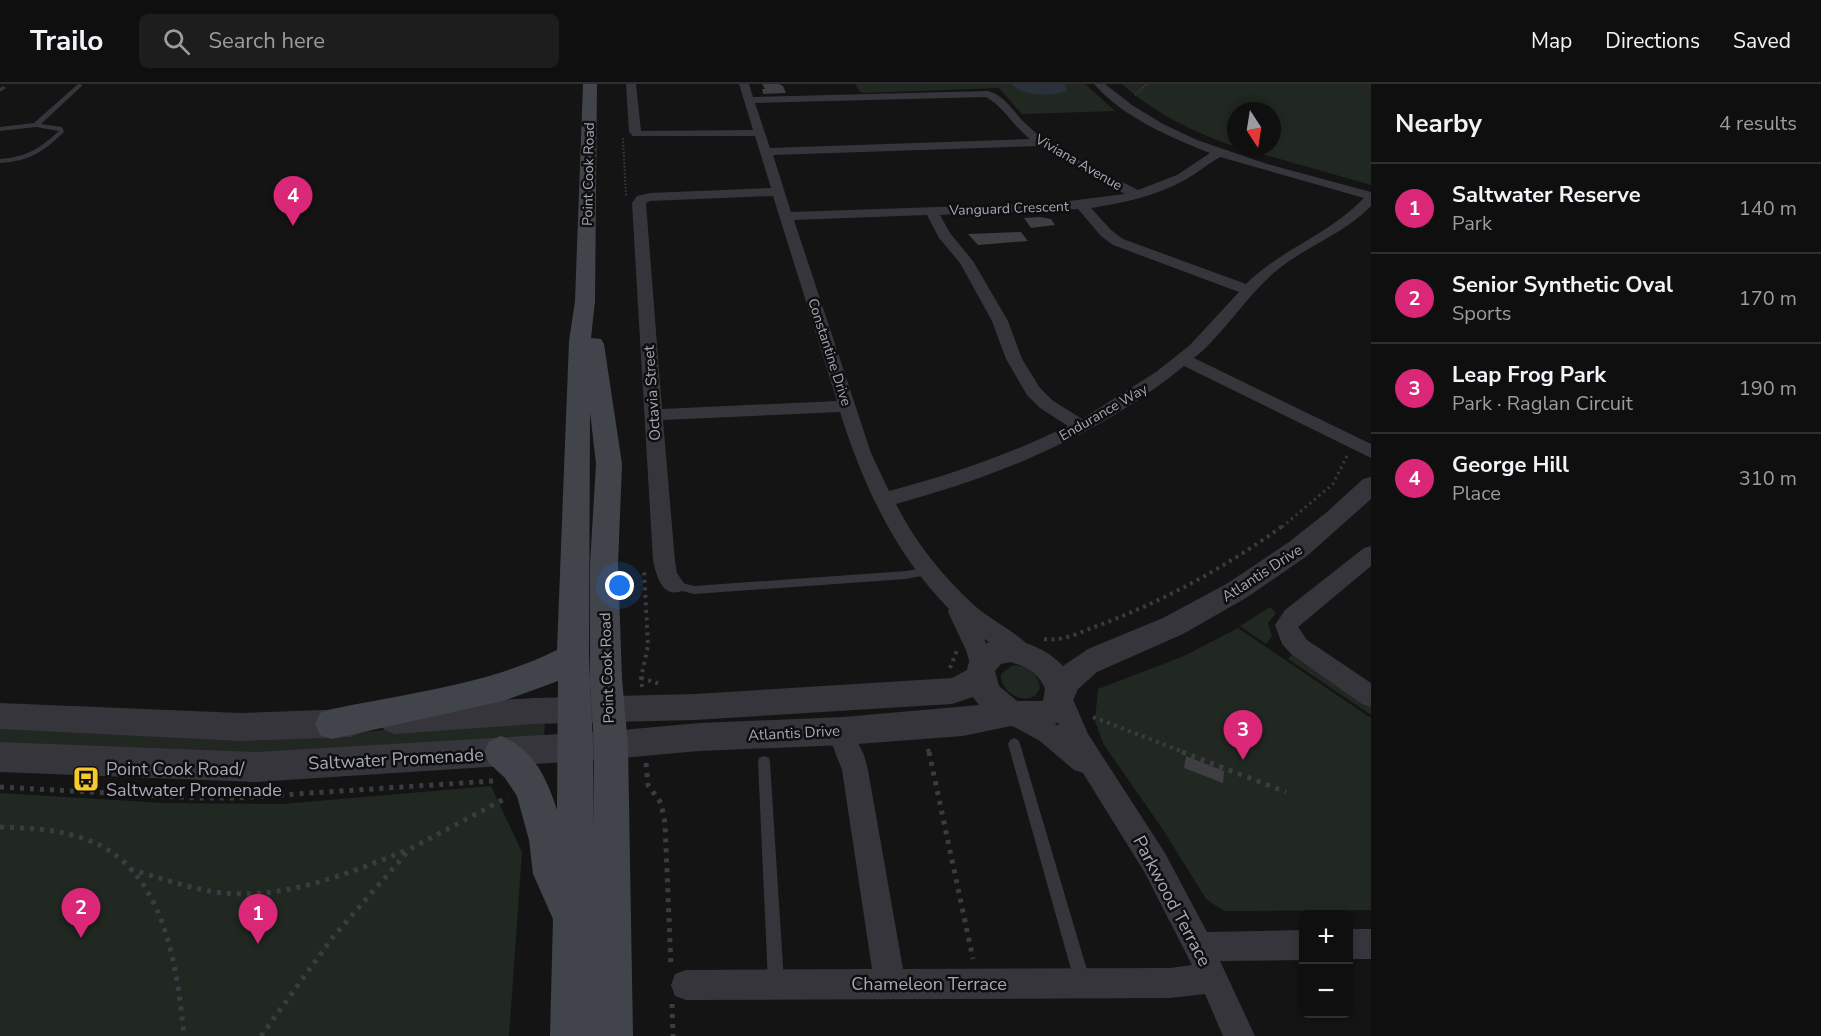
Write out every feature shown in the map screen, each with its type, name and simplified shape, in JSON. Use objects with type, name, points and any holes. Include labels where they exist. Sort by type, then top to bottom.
[{"type":"main road","name":"Point Cook Road","points":[[590,84],[585,301],[580,341],[573,657],[593,728],[612,1036]]},
{"type":"main road","name":"Point Cook Road","points":[[571,1036],[574,920],[593,728],[609,464],[597,366],[585,301]]},
{"type":"main road","points":[[332,724],[503,687],[543,673],[573,657]]},
{"type":"main road","points":[[501,752],[517,766],[532,788],[548,840],[552,874],[574,920]]},
{"type":"street","points":[[631,84],[635,132],[639,135],[760,133]]},
{"type":"street","name":"Constantine Drive","points":[[744,84],[862,453],[883,500],[928,571],[954,602],[984,627],[1031,648]]},
{"type":"street","points":[[844,84],[851,97]]},
{"type":"street","points":[[1099,84],[1122,105],[1147,121],[1182,138],[1219,152],[1371,197]]},
{"type":"street","name":"Viviana Avenue","points":[[750,100],[990,94],[1020,125],[1043,142],[1137,195]]},
{"type":"street","points":[[766,152],[1043,142]]},
{"type":"street","name":"Vanguard Crescent","points":[[787,216],[1082,205],[1137,195],[1177,180],[1219,152]]},
{"type":"street","name":"Octavia Street","points":[[674,585],[667,575],[664,561],[639,206],[642,199],[654,196],[778,192]]},
{"type":"street","name":"Endurance Way","points":[[883,500],[925,489],[1002,462],[1080,426],[1141,391],[1208,336],[1248,290],[1292,252],[1349,220],[1371,197]]},
{"type":"street","points":[[1082,205],[1106,233],[1118,242],[1248,290]]},
{"type":"street","points":[[931,211],[944,235],[966,261],[978,281],[1000,321],[1014,359],[1033,391],[1046,404],[1080,426]]},
{"type":"street","points":[[1182,359],[1363,449]]},
{"type":"street","points":[[654,415],[847,406]]},
{"type":"street","name":"Atlantis Drive","points":[[1060,695],[1073,673],[1105,653],[1175,625],[1241,588],[1323,531],[1371,485]]},
{"type":"street","points":[[1371,554],[1293,616],[1286,626],[1287,632],[1299,647],[1371,696]]},
{"type":"street","name":"Constantine Drive","points":[[954,602],[978,661]]},
{"type":"street","points":[[0,716],[241,727],[332,724],[593,728],[952,691],[970,685],[978,661],[992,654],[1031,648],[1052,670],[1060,695],[1056,706],[1040,716],[1014,714],[989,697],[983,687],[978,661]]},
{"type":"street","name":"Atlantis Drive","points":[[1031,648],[1105,653]]},
{"type":"street","name":"Parkwood Terrace","points":[[1060,695],[1073,732],[1095,771],[1155,862],[1199,948],[1239,1036]]},
{"type":"street","name":"Atlantis Drive","points":[[593,728],[699,737],[839,731],[963,722],[1014,714]]},
{"type":"street","name":"Parkwood Terrace","points":[[1014,714],[1049,733],[1095,771]]},
{"type":"street","name":"Saltwater Promenade","points":[[0,757],[256,767],[501,752],[593,728]]},
{"type":"street","points":[[839,731],[851,754],[855,770],[890,984]]},
{"type":"street","points":[[1353,944],[1371,944]]},
{"type":"street","points":[[1199,948],[1228,945],[1299,945]]},
{"type":"street","name":"Chameleon Terrace","points":[[686,985],[1170,983],[1213,978]]},
{"type":"lane","points":[[36,125],[80,85]]},
{"type":"lane","points":[[0,129],[36,125],[60,128],[63,131],[36,154],[25,159],[0,161]]},
{"type":"lane","points":[[674,585],[694,590],[906,575],[928,571]]},
{"type":"lane","points":[[1014,744],[1083,984]]},
{"type":"lane","points":[[764,762],[776,985]]},
{"type":"path","points":[[1134,96],[1140,93],[1147,84]]},
{"type":"path","points":[[1031,648],[1126,616],[1179,592],[1232,561],[1325,493],[1338,479],[1342,462],[1363,449]]},
{"type":"path","points":[[945,672],[952,666],[958,648],[978,661]]},
{"type":"path","points":[[641,678],[668,687]]},
{"type":"path","points":[[1093,717],[1286,792]]},
{"type":"path","points":[[928,749],[979,984]]},
{"type":"path","points":[[130,868],[201,889],[224,893],[267,893],[322,881],[410,849],[516,794]]},
{"type":"path","points":[[0,827],[42,828],[79,836],[98,844],[123,860],[154,899],[164,922],[178,978],[184,1036]]},
{"type":"path","points":[[261,1036],[333,937],[410,849]]},
{"type":"shaded area","points":[[855,84],[1085,84],[1115,111],[1022,114],[999,88],[864,93],[859,91]]},
{"type":"shaded area","points":[[1011,84],[1065,84],[1067,91],[1038,95],[1024,92]]},
{"type":"shaded area","points":[[1122,84],[1371,84],[1371,185],[1269,156],[1281,156],[1281,102],[1227,102],[1227,144],[1176,121]]},
{"type":"shaded area","points":[[1270,607],[1276,613],[1268,623],[1272,636],[1266,644],[1240,626]]},
{"type":"shaded area","points":[[1238,628],[1371,718],[1371,910],[1224,911],[1206,899],[1164,831],[1104,745],[1095,721],[1098,689],[1184,656]]},
{"type":"shaded area","points":[[1293,654],[1371,706],[1371,715],[1288,659]]},
{"type":"shaded area","points":[[1013,665],[1023,667],[1035,675],[1040,688],[1036,695],[1024,699],[1010,693],[1005,688],[1001,674]]},
{"type":"shaded area","points":[[520,721],[545,724],[544,737],[280,755],[0,745],[0,727],[299,736]]},
{"type":"shaded area","points":[[491,786],[522,852],[509,1036],[0,1036],[0,793],[164,803],[283,804]]},
{"type":"building","points":[[762,84],[779,84],[783,86],[786,93],[763,94],[762,89],[765,89]]},
{"type":"building","points":[[1024,218],[1051,219],[1055,225],[1031,228]]},
{"type":"building","points":[[1021,232],[1028,241],[978,245],[968,234]]},
{"type":"building","points":[[1186,756],[1224,771],[1223,783],[1184,768]]},
{"type":"place","name":"George Hill","points":[[293,226]]},
{"type":"place","name":"Leap Frog Park","points":[[1243,760]]},
{"type":"place","name":"Point Cook Road/ Saltwater Promenade","points":[[86,779]]},
{"type":"place","name":"Senior Synthetic Oval","points":[[81,938]]},
{"type":"place","name":"Saltwater Reserve","points":[[258,944]]}]
